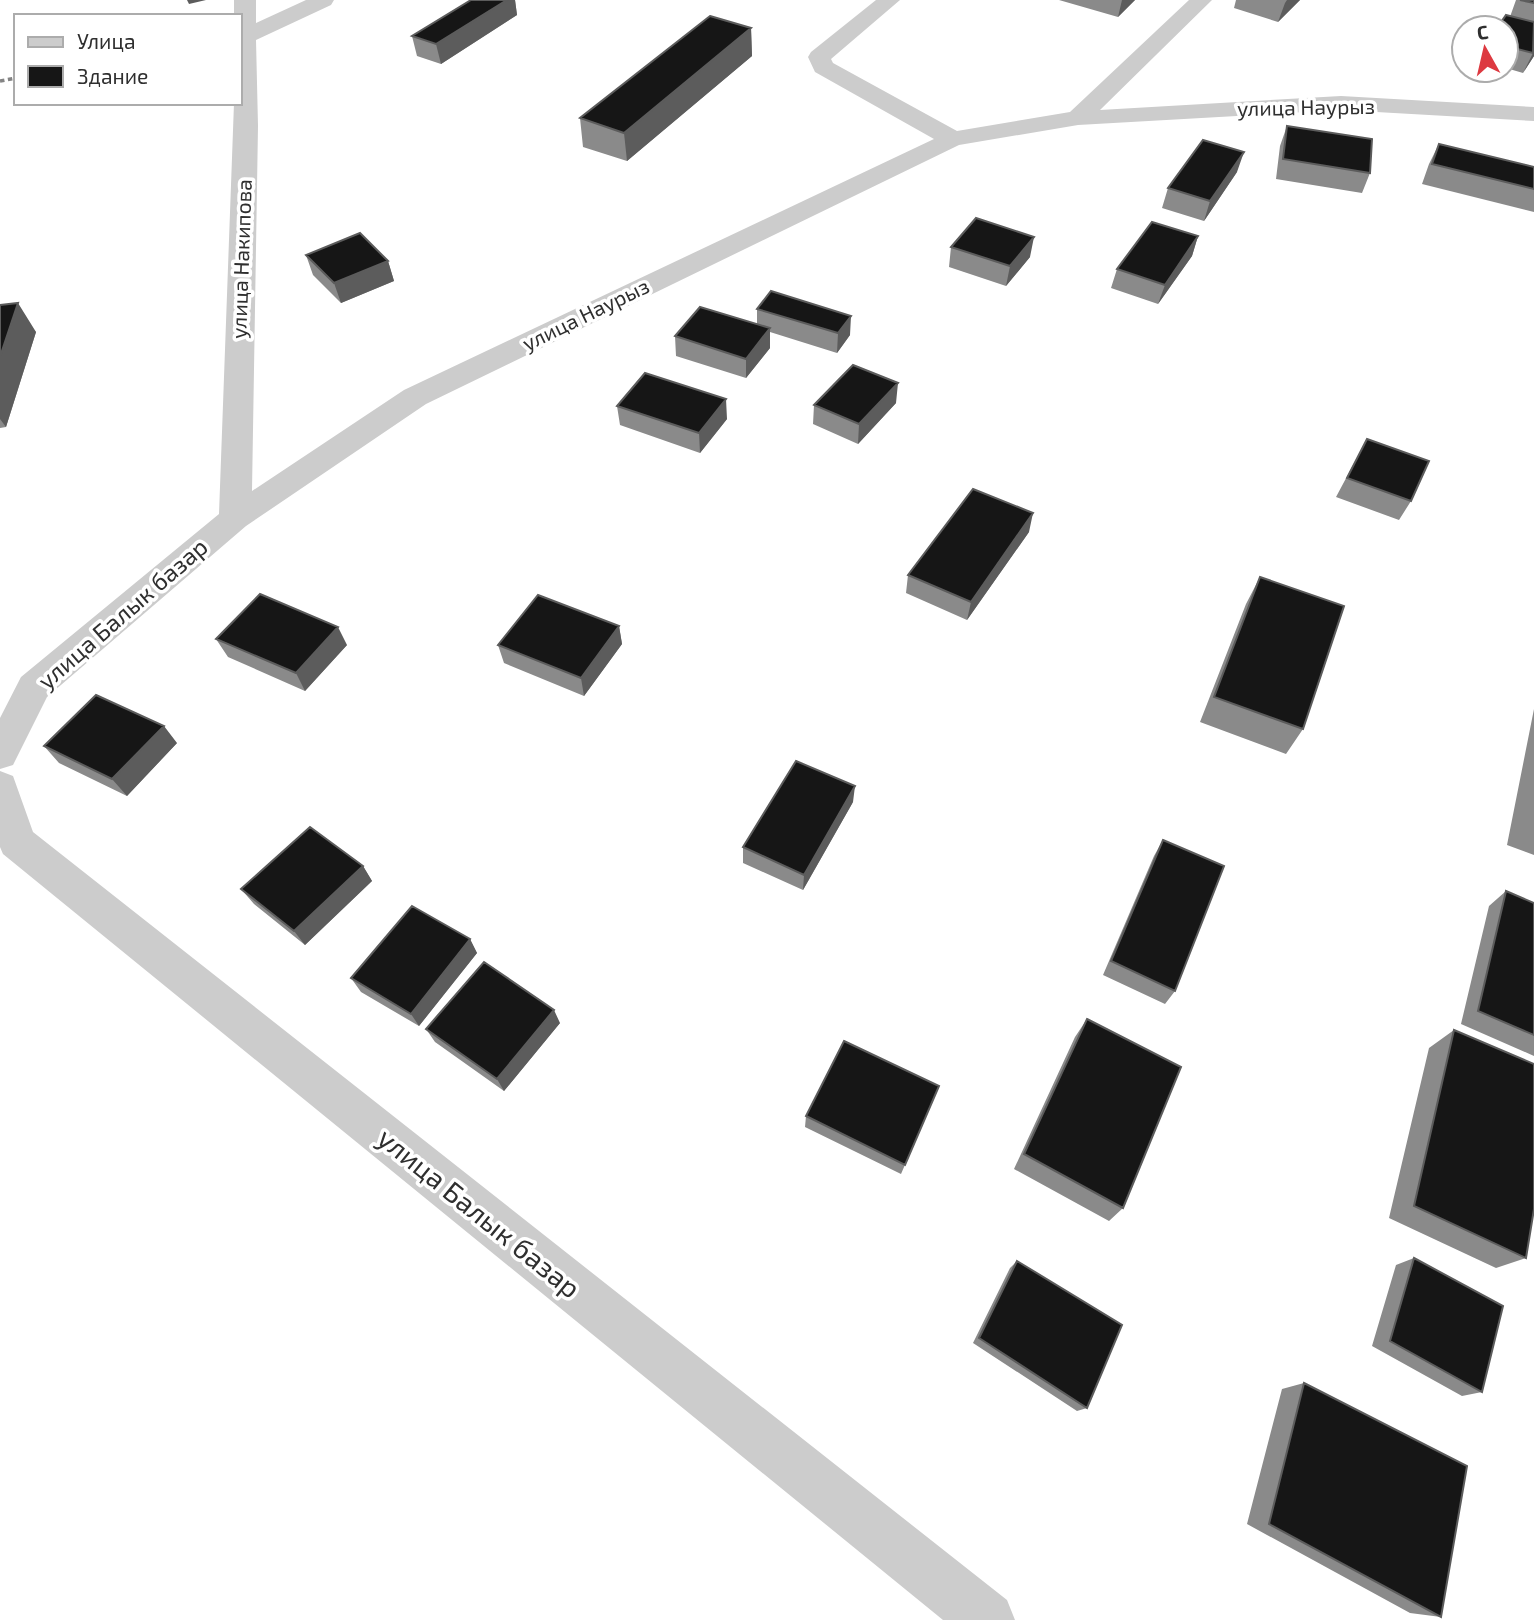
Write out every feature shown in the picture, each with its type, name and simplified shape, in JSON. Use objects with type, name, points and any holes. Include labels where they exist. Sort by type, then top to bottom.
[{"type":"street","name":"улица Накипова","points":[[235,518],[246,126],[245,0]]},
{"type":"street","points":[[245,37],[323,0]]},
{"type":"street","points":[[889,0],[819,57],[823,67],[953,139]]},
{"type":"street","points":[[1078,118],[1200,0]]},
{"type":"street","name":"улица Наурыз","points":[[235,518],[415,397],[953,139],[1078,118],[1341,103],[1534,114]]},
{"type":"street","name":"улица Балык базар","points":[[0,754],[34,687],[235,518]]},
{"type":"street","name":"улица Балык базар","points":[[0,787],[16,842],[987,1620]]},
{"type":"building","points":[[471,0],[507,0],[436,44],[412,36]]},
{"type":"building","points":[[710,16],[751,28],[624,133],[580,118]]},
{"type":"building","points":[[1520,18],[1534,22],[1533,53],[1520,50]]},
{"type":"building","points":[[1287,126],[1372,139],[1370,173],[1283,159]]},
{"type":"building","points":[[1203,140],[1244,152],[1210,201],[1168,188]]},
{"type":"building","points":[[1439,144],[1534,167],[1534,189],[1432,164]]},
{"type":"building","points":[[976,218],[1034,237],[1010,266],[951,247]]},
{"type":"building","points":[[1152,222],[1198,236],[1165,285],[1117,269]]},
{"type":"building","points":[[360,233],[388,261],[334,283],[306,255]]},
{"type":"building","points":[[771,291],[851,316],[838,333],[757,309]]},
{"type":"building","points":[[18,303],[0,357],[0,305]]},
{"type":"building","points":[[700,307],[770,328],[746,359],[675,336]]},
{"type":"building","points":[[853,365],[898,383],[859,424],[814,405]]},
{"type":"building","points":[[645,373],[726,399],[699,433],[617,406]]},
{"type":"building","points":[[1367,439],[1429,461],[1411,501],[1347,478]]},
{"type":"building","points":[[973,489],[1033,513],[971,602],[908,575]]},
{"type":"building","points":[[1260,577],[1344,606],[1303,729],[1214,697]]},
{"type":"building","points":[[260,594],[338,627],[296,673],[216,639]]},
{"type":"building","points":[[538,595],[619,626],[581,678],[498,645]]},
{"type":"building","points":[[96,695],[164,726],[112,779],[44,746]]},
{"type":"building","points":[[796,761],[855,786],[804,875],[743,847]]},
{"type":"building","points":[[310,827],[363,866],[294,931],[241,889]]},
{"type":"building","points":[[1163,840],[1224,866],[1175,991],[1111,961]]},
{"type":"building","points":[[1506,891],[1534,903],[1534,1035],[1478,1011]]},
{"type":"building","points":[[412,906],[470,939],[411,1014],[351,978]]},
{"type":"building","points":[[484,962],[554,1010],[497,1079],[426,1029]]},
{"type":"building","points":[[1087,1019],[1181,1067],[1123,1208],[1024,1154]]},
{"type":"building","points":[[1454,1030],[1534,1064],[1534,1209],[1526,1258],[1414,1206]]},
{"type":"building","points":[[844,1041],[939,1086],[905,1165],[806,1116]]},
{"type":"building","points":[[1414,1258],[1503,1306],[1482,1392],[1390,1341]]},
{"type":"building","points":[[1017,1261],[1122,1325],[1087,1408],[979,1338]]},
{"type":"building","points":[[1304,1383],[1467,1466],[1441,1617],[1269,1524]]},
{"type":"railway","points":[[0,81],[14,78]]}]
